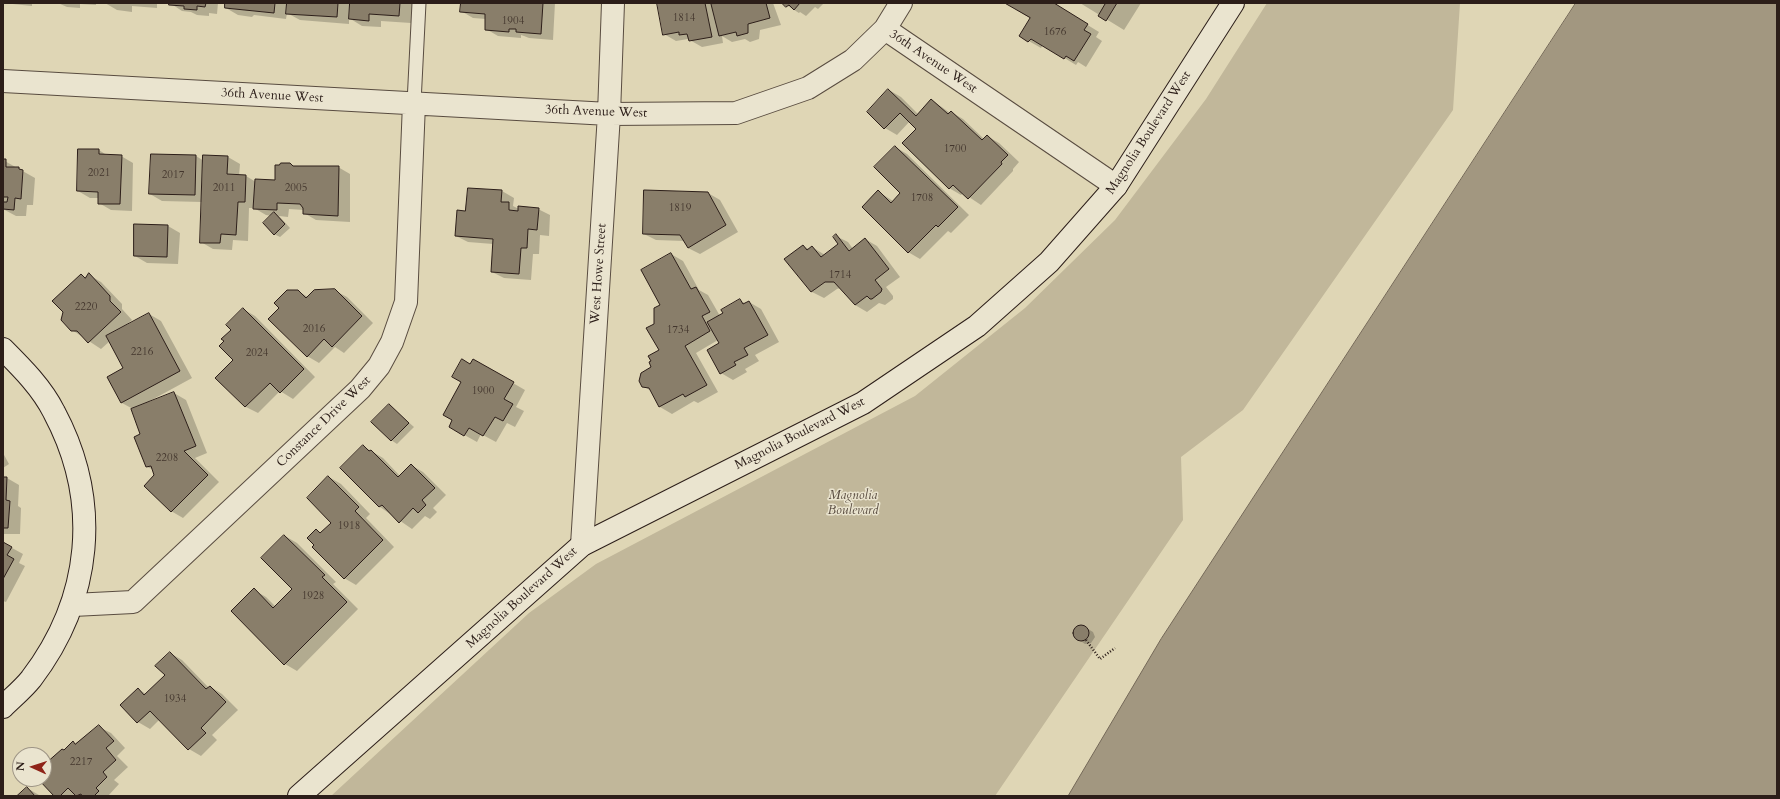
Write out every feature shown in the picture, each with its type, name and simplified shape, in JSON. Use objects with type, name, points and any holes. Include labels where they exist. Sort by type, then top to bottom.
[{"type":"street","name":"West Howe Street","points":[[582,545],[609,114],[613,3]]},
{"type":"street","points":[[885,29],[901,3]]},
{"type":"street","name":"Magnolia Boulevard West","points":[[299,796],[582,545],[863,403],[976,326],[1049,262],[1116,186],[1233,3]]},
{"type":"street","name":"36th Avenue West","points":[[3,81],[609,114],[736,113],[808,88],[853,60],[885,29],[1116,186]]},
{"type":"street","name":"Constance Drive West","points":[[73,605],[132,602],[360,390],[379,366],[392,342],[406,302],[414,103]]},
{"type":"street","points":[[3,348],[31,378],[54,411],[71,447],[82,486],[86,526],[82,566],[73,605],[54,647],[30,680],[3,707]]},
{"type":"lane","points":[[414,103],[420,3]]},
{"type":"path","points":[[1086,640],[1100,659],[1115,648]]},
{"type":"green space","name":"Magnolia Boulevard","points":[[1267,3],[1460,3],[1453,110],[1243,410],[1181,457],[1183,520],[995,796],[331,796],[529,613],[596,564],[915,396],[1025,308],[1115,220],[1206,99]]},
{"type":"shaded area","points":[[1576,3],[1777,3],[1777,796],[1068,796],[1161,639]]},
{"type":"building","points":[[169,3],[206,3],[205,7],[197,6],[197,10],[184,9],[184,6],[169,5]]},
{"type":"building","points":[[225,3],[275,3],[274,13],[225,8]]},
{"type":"building","points":[[287,3],[338,3],[337,17],[286,14]]},
{"type":"building","points":[[350,3],[400,3],[399,16],[369,14],[369,21],[349,19]]},
{"type":"building","points":[[461,3],[543,3],[541,34],[516,32],[516,29],[509,29],[509,32],[485,30],[485,14],[460,12]]},
{"type":"building","points":[[657,3],[705,3],[712,37],[689,41],[687,34],[679,35],[679,32],[663,35]]},
{"type":"building","points":[[766,3],[770,18],[748,24],[748,33],[737,36],[736,32],[719,36],[711,4]]},
{"type":"building","points":[[782,3],[800,3],[794,10],[789,5],[786,7]]},
{"type":"building","points":[[1005,3],[1054,3],[1088,24],[1084,30],[1091,34],[1074,61],[1066,56],[1064,59],[1031,39],[1028,42],[1019,36],[1030,18]]},
{"type":"building","points":[[1104,3],[1117,3],[1106,21],[1098,16],[1105,4]]},
{"type":"building","points":[[888,89],[916,116],[931,99],[948,114],[951,111],[982,140],[987,135],[1008,155],[1001,162],[1002,164],[968,199],[953,185],[949,189],[902,143],[916,129],[900,113],[884,129],[867,112]]},
{"type":"building","points":[[895,146],[958,207],[938,227],[936,225],[908,253],[862,207],[878,190],[891,203],[900,193],[874,167]]},
{"type":"building","points":[[78,149],[99,149],[99,154],[122,155],[120,204],[98,204],[98,192],[77,191]]},
{"type":"building","points":[[151,154],[196,155],[195,195],[149,194]]},
{"type":"building","points":[[203,155],[228,156],[227,174],[246,175],[245,202],[238,202],[236,235],[221,234],[220,243],[200,243]]},
{"type":"building","points":[[3,159],[6,159],[6,167],[19,167],[19,169],[23,170],[21,199],[15,198],[14,210],[3,209],[3,202],[7,202],[8,197],[3,197]]},
{"type":"building","points":[[281,163],[290,163],[293,166],[339,166],[338,216],[303,214],[303,208],[300,204],[277,203],[277,210],[253,209],[255,179],[275,180],[275,165],[279,165]]},
{"type":"building","points":[[468,188],[502,190],[501,202],[509,202],[509,210],[518,211],[518,206],[539,208],[537,230],[528,229],[527,248],[521,248],[519,274],[491,272],[493,239],[455,236],[457,210],[465,211]]},
{"type":"building","points":[[644,190],[708,192],[726,225],[688,248],[680,235],[643,234]]},
{"type":"building","points":[[274,212],[285,224],[274,235],[263,223]]},
{"type":"building","points":[[134,224],[168,225],[167,257],[134,256]]},
{"type":"building","points":[[836,234],[849,251],[865,238],[889,269],[875,280],[882,289],[881,292],[872,299],[867,296],[855,305],[834,282],[825,282],[811,292],[784,259],[803,245],[807,250],[812,246],[821,257],[838,244],[833,237]]},
{"type":"building","points":[[671,253],[691,289],[696,287],[710,312],[702,316],[710,331],[685,346],[707,385],[685,397],[683,394],[659,407],[649,388],[642,387],[639,381],[641,373],[651,367],[649,362],[651,361],[648,356],[659,350],[646,328],[654,324],[654,308],[660,305],[641,270]]},
{"type":"building","points":[[89,273],[110,296],[110,301],[121,312],[88,343],[77,331],[71,331],[61,320],[63,312],[52,301],[81,274],[85,278]]},
{"type":"building","points":[[335,289],[362,316],[332,347],[324,339],[307,357],[268,319],[279,308],[274,303],[287,290],[298,290],[306,298],[314,290]]},
{"type":"building","points":[[740,299],[743,304],[749,301],[768,335],[744,348],[748,355],[734,362],[736,365],[720,374],[707,350],[719,343],[707,322],[723,313],[721,310]]},
{"type":"building","points":[[243,308],[304,369],[280,393],[270,383],[245,407],[215,378],[233,360],[219,346],[224,341],[221,339],[231,330],[226,325]]},
{"type":"building","points":[[149,313],[180,371],[121,403],[107,377],[123,368],[106,336]]},
{"type":"building","points":[[462,359],[470,364],[473,359],[514,382],[504,399],[513,404],[503,421],[495,417],[483,436],[469,428],[464,436],[449,427],[452,420],[443,415],[461,382],[452,377]]},
{"type":"building","points":[[174,392],[196,446],[184,451],[208,475],[171,512],[144,486],[154,475],[151,466],[146,467],[134,437],[140,434],[131,409]]},
{"type":"building","points":[[389,404],[409,423],[391,441],[371,422]]},
{"type":"building","points":[[363,445],[369,451],[371,450],[398,477],[411,464],[435,488],[422,500],[426,505],[418,513],[413,508],[399,523],[382,505],[379,507],[340,468]]},
{"type":"building","points":[[328,476],[359,507],[355,511],[383,540],[344,579],[312,547],[314,545],[307,538],[316,529],[320,533],[331,523],[307,498]]},
{"type":"building","points":[[3,477],[7,477],[6,500],[10,501],[8,528],[3,528]]},
{"type":"building","points":[[284,535],[325,575],[322,577],[347,602],[284,665],[231,611],[254,588],[273,608],[292,589],[261,558]]},
{"type":"building","points":[[3,542],[12,547],[7,555],[14,559],[3,579]]},
{"type":"building","points":[[1078,625],[1084,625],[1089,630],[1087,639],[1084,641],[1078,641],[1073,636],[1073,630]]},
{"type":"building","points":[[170,652],[206,689],[210,686],[226,702],[201,728],[206,733],[188,750],[150,711],[137,723],[120,705],[138,688],[144,695],[165,675],[155,666]]},
{"type":"building","points":[[99,725],[114,741],[106,748],[116,760],[103,772],[107,777],[96,788],[99,791],[94,796],[82,796],[81,794],[76,796],[68,788],[60,796],[54,796],[46,787],[52,787],[52,758],[62,749],[64,750],[73,741],[75,744]]},
{"type":"building","points":[[27,787],[35,796],[17,796]]}]
